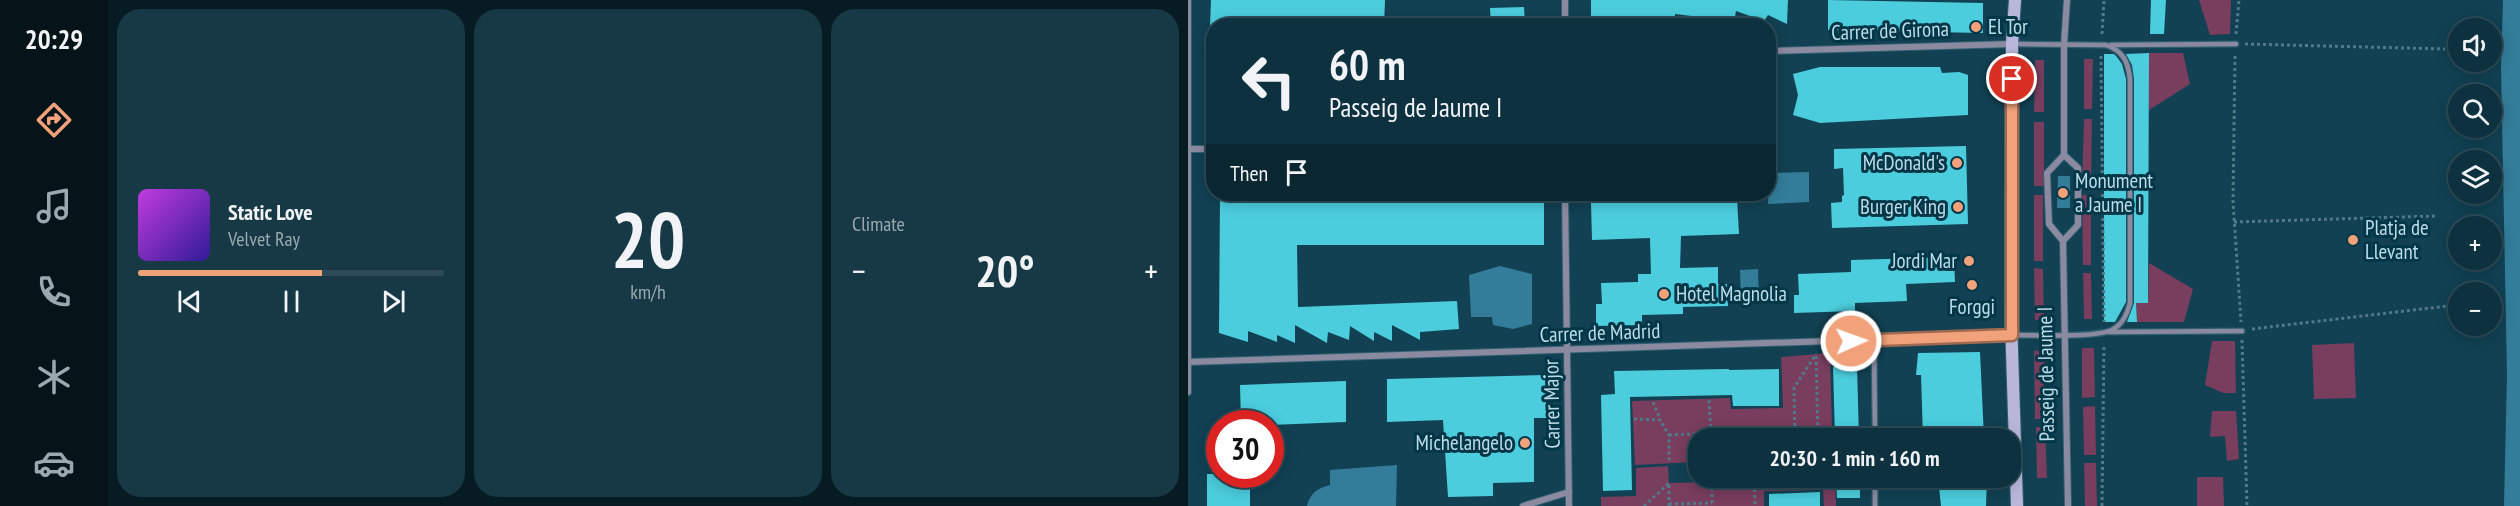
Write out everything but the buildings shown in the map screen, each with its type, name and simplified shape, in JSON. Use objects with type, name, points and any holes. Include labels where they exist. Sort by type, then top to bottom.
[{"type":"street","points":[[1188,0],[1188,392]]},
{"type":"street","points":[[1565,0],[1565,18]]},
{"type":"street","name":"Passeig de Jaume I","points":[[2015,0],[2012,44],[2012,335],[2017,506]]},
{"type":"street","points":[[2063,241],[2078,225],[2078,168],[2064,155],[2064,45],[2067,0]]},
{"type":"street","name":"Carrer de Girona","points":[[1776,51],[2012,44]]},
{"type":"street","points":[[1188,149],[1206,149]]},
{"type":"street","name":"Passeig de Jaume I","points":[[2064,155],[2047,173],[2049,224],[2063,241],[2068,506]]},
{"type":"street","name":"Carrer Major","points":[[1565,201],[1569,506]]},
{"type":"street","name":"Carrer de Madrid","points":[[1188,362],[2012,335]]},
{"type":"street","points":[[1523,506],[1569,492]]},
{"type":"lane","points":[[2012,44],[2236,44]]},
{"type":"lane","points":[[2104,45],[2122,54],[2130,79],[2130,303],[2124,319],[2104,333]]},
{"type":"lane","points":[[2012,335],[2242,331]]},
{"type":"lane","points":[[1874,341],[1875,428]]},
{"type":"lane","points":[[1875,488],[1875,506]]},
{"type":"path","points":[[2102,506],[2104,0]]},
{"type":"path","points":[[2239,0],[2232,162],[2242,331],[2247,506]]},
{"type":"path","points":[[2236,44],[2445,49]]},
{"type":"path","points":[[2234,222],[2437,216]]},
{"type":"path","points":[[2242,331],[2448,306]]},
{"type":"path","points":[[1795,428],[1794,388],[1816,354],[1818,428]]},
{"type":"path","points":[[1670,435],[1711,433],[1709,400]]},
{"type":"path","points":[[1653,402],[1660,420],[1670,435],[1670,463]]},
{"type":"path","points":[[1634,419],[1660,420]]},
{"type":"path","points":[[1644,506],[1669,483],[1669,505],[1712,505],[1712,488]]},
{"type":"path","points":[[1754,488],[1755,506]]},
{"type":"shaded area","points":[[2199,0],[2231,0],[2230,34],[2210,35]]},
{"type":"shaded area","points":[[2149,53],[2183,53],[2190,84],[2149,110]]},
{"type":"shaded area","points":[[2084,59],[2093,59],[2092,109],[2084,109]]},
{"type":"shaded area","points":[[2035,60],[2044,60],[2044,112],[2034,112]]},
{"type":"shaded area","points":[[2084,119],[2092,119],[2091,187],[2082,186]]},
{"type":"shaded area","points":[[2034,122],[2044,122],[2044,186],[2034,186]]},
{"type":"shaded area","points":[[2034,195],[2043,195],[2043,261],[2034,261]]},
{"type":"shaded area","points":[[2082,195],[2091,195],[2091,265],[2083,265]]},
{"type":"shaded area","points":[[2149,263],[2193,289],[2184,322],[2137,322],[2136,303],[2148,303]]},
{"type":"shaded area","points":[[2034,268],[2043,269],[2044,320],[2035,320]]},
{"type":"shaded area","points":[[2083,273],[2091,273],[2092,319],[2084,319]]},
{"type":"shaded area","points":[[2212,341],[2235,341],[2236,393],[2223,393],[2205,385]]},
{"type":"shaded area","points":[[2354,343],[2356,398],[2314,399],[2312,345]]},
{"type":"shaded area","points":[[2082,348],[2094,348],[2095,397],[2082,398]]},
{"type":"shaded area","points":[[2044,350],[2045,419],[2035,419],[2034,351]]},
{"type":"shaded area","points":[[1830,353],[1832,428],[1688,428],[1688,462],[1635,465],[1632,401],[1730,398],[1731,409],[1783,408],[1781,357]]},
{"type":"shaded area","points":[[2095,406],[2096,455],[2084,455],[2083,407]]},
{"type":"shaded area","points":[[2212,411],[2236,411],[2239,459],[2227,461],[2225,436],[2210,437]]},
{"type":"shaded area","points":[[2036,427],[2045,427],[2047,478],[2037,478]]},
{"type":"shaded area","points":[[2084,463],[2096,463],[2097,506],[2085,506]]},
{"type":"shaded area","points":[[1668,466],[1669,483],[1688,483],[1688,488],[1835,488],[1836,506],[1824,506],[1823,490],[1764,491],[1764,506],[1601,506],[1601,497],[1636,496],[1636,468]]},
{"type":"shaded area","points":[[2197,477],[2223,477],[2224,506],[2197,506]]},
{"type":"water","points":[[2503,0],[2520,0],[2520,506],[2504,506],[2507,375]]},
{"type":"water","points":[[1809,172],[1809,202],[1768,204],[1768,201],[1776,201],[1776,173]]},
{"type":"water","points":[[2058,176],[2070,176],[2070,208],[2057,208]]},
{"type":"water","points":[[1500,266],[1532,274],[1532,324],[1513,329],[1493,325],[1492,317],[1471,317],[1469,275]]},
{"type":"water","points":[[1758,269],[1759,302],[1741,303],[1740,270]]},
{"type":"water","points":[[1397,465],[1396,506],[1307,506],[1315,492],[1330,485],[1330,470]]},
{"type":"place","name":"El Tor","points":[[1976,27]]},
{"type":"place","name":"McDonald's","points":[[1957,163]]},
{"type":"place","name":"Monument a Jaume I","points":[[2063,193]]},
{"type":"place","name":"Burger King","points":[[1958,207]]},
{"type":"place","name":"Platja de Llevant","points":[[2353,240]]},
{"type":"place","name":"Jordi Mar","points":[[1969,261]]},
{"type":"place","name":"Forggi","points":[[1972,285]]},
{"type":"place","name":"Hotel Magnolia","points":[[1664,294]]},
{"type":"place","name":"Michelangelo","points":[[1525,443]]},
{"type":"route","points":[[1851,341],[2012,335],[2012,79]]}]
